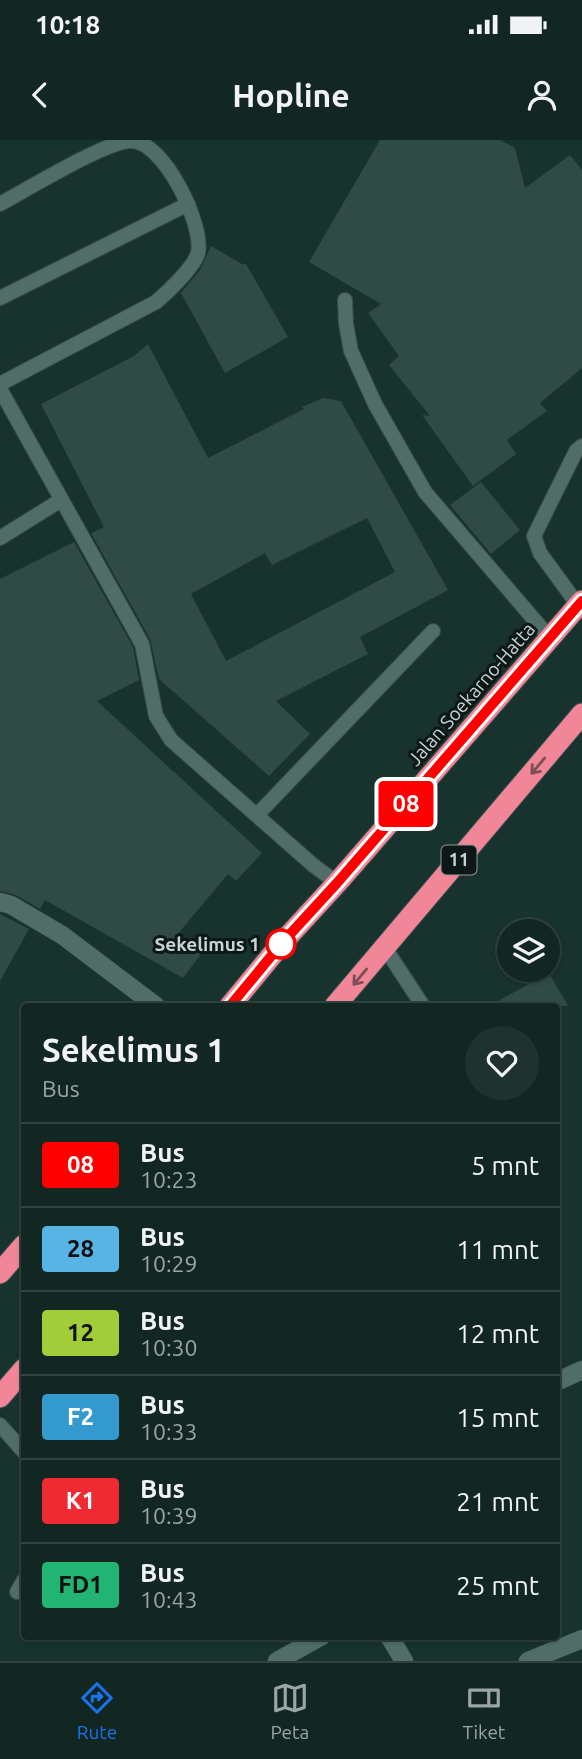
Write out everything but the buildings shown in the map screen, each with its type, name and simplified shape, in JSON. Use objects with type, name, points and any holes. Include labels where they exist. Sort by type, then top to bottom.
[{"type":"highway","name":"Jalan Soekarno-Hatta","points":[[232,1003],[580,603]]},
{"type":"highway","name":"11","points":[[338,1003],[582,714]]},
{"type":"highway","points":[[0,1273],[21,1248]]},
{"type":"highway","points":[[0,1396],[21,1372]]},
{"type":"street","points":[[0,902],[11,905],[62,935],[152,1003]]},
{"type":"street","points":[[560,1380],[582,1370]]},
{"type":"street","points":[[528,1661],[582,1639]]},
{"type":"street","points":[[276,1661],[315,1640]]},
{"type":"street","points":[[391,1640],[404,1661]]},
{"type":"lane","points":[[0,204],[97,153],[130,141],[144,144],[159,156],[188,204],[198,230],[198,254],[175,286],[156,302],[0,387],[142,644],[156,716],[171,740],[337,883]]},
{"type":"lane","points":[[0,298],[188,204]]},
{"type":"lane","points":[[345,300],[351,351],[375,404],[425,492],[550,638]]},
{"type":"lane","points":[[580,603],[540,554],[534,537],[576,451],[582,446]]},
{"type":"lane","points":[[0,538],[61,500]]},
{"type":"lane","points":[[257,815],[433,631]]},
{"type":"lane","points":[[385,948],[419,1003]]},
{"type":"lane","points":[[0,1425],[21,1449]]},
{"type":"bus line","name":"08","points":[[232,1003],[582,601]]},
{"type":"place","name":"Sekelimus 1","points":[[281,944]]}]
